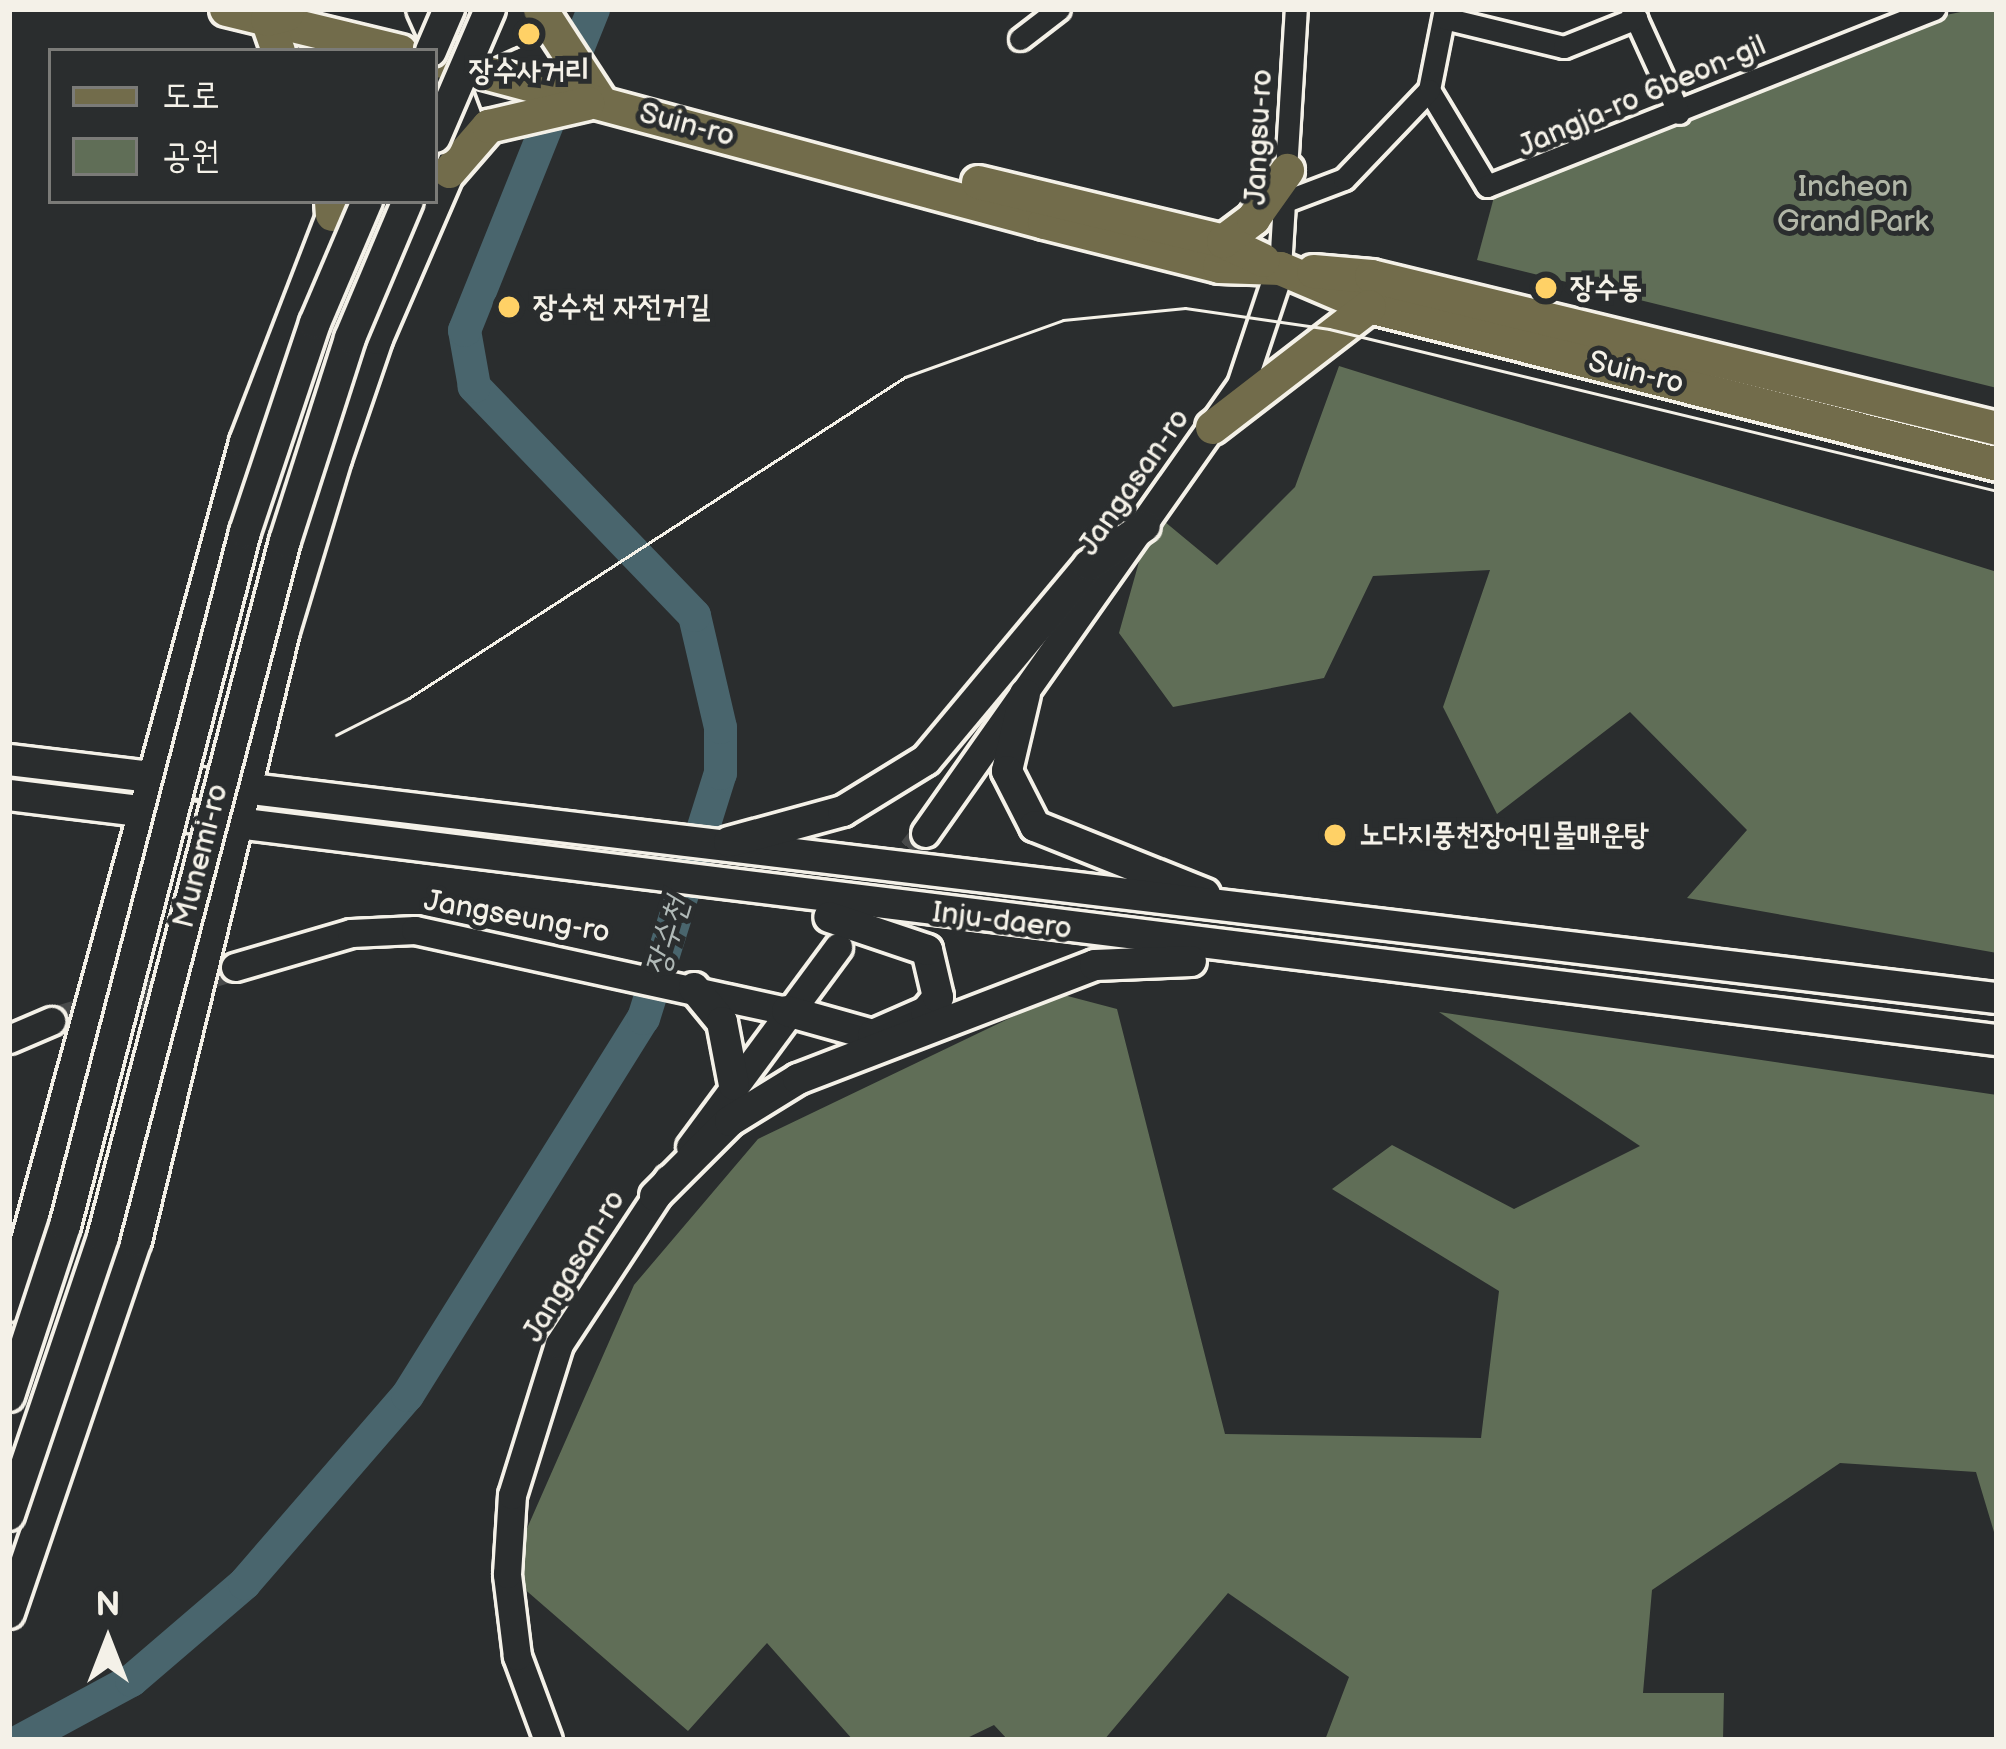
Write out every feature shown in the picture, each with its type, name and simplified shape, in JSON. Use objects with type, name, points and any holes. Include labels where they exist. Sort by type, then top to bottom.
[{"type":"main road","points":[[226,9],[273,35],[376,48]]},
{"type":"main road","points":[[273,35],[305,9]]},
{"type":"main road","points":[[422,9],[433,48]]},
{"type":"main road","points":[[438,52],[449,9]]},
{"type":"main road","points":[[438,130],[490,9]]},
{"type":"main road","points":[[438,59],[510,32],[520,9]]},
{"type":"main road","points":[[540,9],[609,104]]},
{"type":"main road","points":[[438,60],[609,104]]},
{"type":"main road","points":[[438,64],[469,126],[438,197]]},
{"type":"main road","points":[[449,171],[488,126],[609,104]]},
{"type":"main road","name":"Suin-ro","points":[[609,104],[1223,242],[1369,306],[1997,464]]},
{"type":"main road","name":"Suin-ro","points":[[609,104],[1219,266],[1371,276],[1997,428]]},
{"type":"main road","points":[[1223,242],[1286,186]]},
{"type":"main road","name":"Munemi-ro","points":[[9,1396],[65,1226],[245,532],[315,323],[366,204]]},
{"type":"main road","name":"Munemi-ro","points":[[9,1516],[104,1237],[285,542],[350,338],[407,204]]},
{"type":"main road","points":[[9,1613],[136,1241],[247,789],[336,459],[377,339],[435,204]]},
{"type":"main road","points":[[9,1306],[245,442],[334,205]]},
{"type":"main road","points":[[1212,427],[1369,306]]},
{"type":"main road","points":[[723,844],[843,811],[911,771],[1089,565],[1144,526]]},
{"type":"main road","points":[[1025,694],[1007,771],[1035,826],[1226,905]]},
{"type":"main road","points":[[9,760],[247,789]]},
{"type":"main road","name":"Inju-daero","points":[[247,789],[1997,998]]},
{"type":"main road","name":"Inju-daero","points":[[9,795],[642,879],[1997,1040]]},
{"type":"main road","points":[[712,887],[906,937],[927,950],[937,970],[938,997],[926,1012],[873,1035],[787,1011]]},
{"type":"main road","points":[[656,1196],[730,1120],[799,1079],[1095,964],[1383,967]]},
{"type":"main road","points":[[686,986],[722,1022],[734,1085]]},
{"type":"street","points":[[1020,39],[1059,9]]},
{"type":"street","name":"Jangsu-ro","points":[[1280,268],[1296,9]]},
{"type":"street","name":"Jangja-ro 6beon-gil","points":[[1429,90],[1487,186],[1934,9]]},
{"type":"street","points":[[1286,186],[1344,178],[1429,90],[1445,13],[1564,47],[1634,14],[1679,113]]},
{"type":"street","name":"Jangasan-ro","points":[[925,833],[1212,427],[1258,352],[1280,268]]},
{"type":"street","name":"Jangseung-ro","points":[[235,967],[351,933],[415,929],[600,964],[787,1011]]},
{"type":"street","name":"Jangasan-ro","points":[[548,1740],[517,1656],[507,1574],[512,1495],[559,1344],[656,1196],[838,946]]},
{"type":"street","points":[[9,1039],[51,1021]]},
{"type":"green space","name":"Incheon Grand Park","points":[[1997,9],[1997,388],[1477,260],[1494,197],[1917,21]]},
{"type":"green space","points":[[1339,366],[1997,572],[1997,953],[1687,898],[1747,830],[1630,712],[1497,814],[1443,707],[1490,570],[1373,576],[1324,678],[1173,707],[1119,633],[1153,512],[1217,565],[1295,487]]},
{"type":"green space","points":[[1060,994],[1117,1009],[1225,1434],[1481,1438],[1499,1291],[1332,1189],[1392,1145],[1514,1209],[1640,1146],[1439,1012],[1997,1095],[1997,1542],[1976,1472],[1840,1463],[1652,1590],[1643,1693],[1724,1693],[1723,1740],[1325,1740],[1349,1677],[1228,1593],[1104,1740],[1008,1740],[994,1725],[963,1740],[853,1740],[767,1643],[688,1731],[507,1574],[634,1285],[758,1139]]},
{"type":"waterway","name":"장수천","points":[[20,1740],[131,1680],[244,1583],[407,1395],[643,1018],[720,773],[720,727],[694,615],[474,386],[464,330],[593,9]]},
{"type":"tunnel","points":[[862,915],[925,833]]},
{"type":"tunnel","points":[[51,1021],[235,967]]},
{"type":"tram line","points":[[336,735],[409,698],[905,377],[1063,320],[1185,308],[1329,329],[1997,491]]},
{"type":"place","name":"장수사거리","points":[[529,34]]},
{"type":"place","name":"장수동","points":[[1546,288]]},
{"type":"place","name":"장수천 자전거길","points":[[509,307]]},
{"type":"place","name":"노다지풍천장어민물매운탕","points":[[1335,835]]}]
